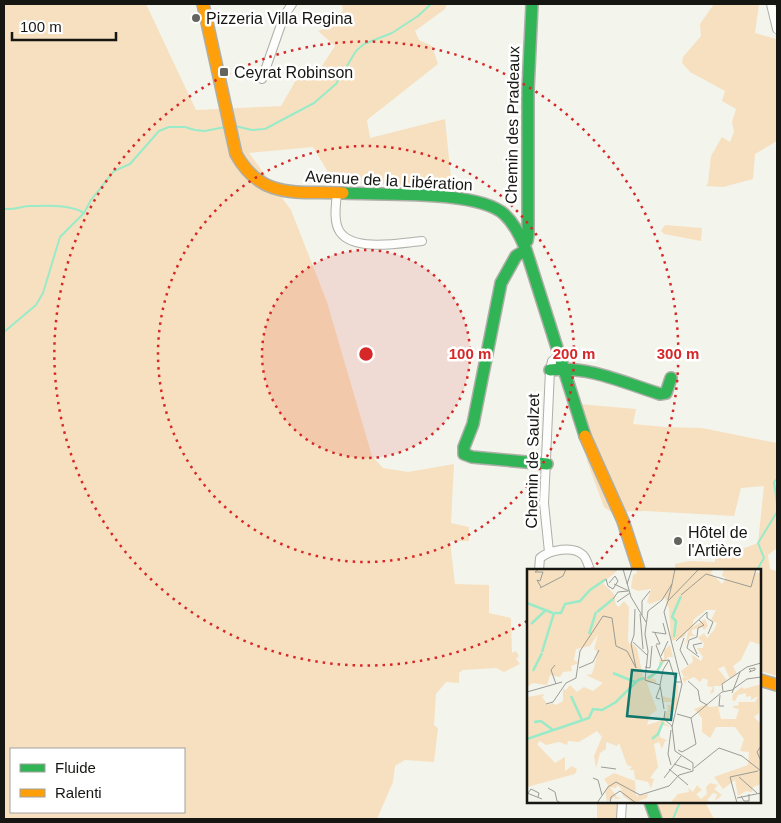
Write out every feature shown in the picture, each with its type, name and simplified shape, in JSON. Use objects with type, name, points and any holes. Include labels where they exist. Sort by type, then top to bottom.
[{"type":"main road","name":"Avenue de la Libération","points":[[203,4],[236,154],[250,177],[270,189],[465,198],[484,202],[507,216],[516,228],[525,247],[588,445],[622,521],[639,569]]},
{"type":"main road","name":"Chemin des Pradeaux","points":[[525,247],[528,235],[528,90],[532,4]]},
{"type":"main road","points":[[525,247],[516,256],[500,283],[473,424],[464,447],[464,454],[472,458],[547,464]]},
{"type":"main road","name":"Chemin de Saulzet","points":[[550,370],[563,370],[610,379],[660,394],[666,393],[671,378]]},
{"type":"main road","points":[[761,680],[777,685]]},
{"type":"main road","points":[[650,803],[656,819]]},
{"type":"street","points":[[262,79],[284,16],[292,4]]},
{"type":"street","points":[[771,4],[777,28]]},
{"type":"street","points":[[337,193],[335,210],[339,231],[352,243],[378,244],[422,241]]},
{"type":"street","name":"Chemin de Saulzet","points":[[549,552],[544,503],[550,370],[552,360],[559,356]]},
{"type":"street","points":[[540,569],[540,558],[549,552],[577,550],[586,559],[590,569]]},
{"type":"street","points":[[621,819],[622,803]]},
{"type":"shaded area","points":[[4,4],[146,4],[196,110],[281,106],[304,66],[318,72],[335,46],[318,31],[333,26],[330,19],[343,11],[342,4],[447,4],[445,9],[415,31],[419,40],[432,46],[438,64],[367,120],[370,138],[445,119],[452,188],[334,182],[313,147],[249,153],[291,210],[327,302],[372,456],[383,468],[408,472],[454,464],[451,523],[469,527],[469,541],[450,541],[455,584],[489,585],[489,613],[511,618],[512,653],[516,651],[519,656],[516,659],[520,664],[504,672],[496,668],[463,670],[459,673],[459,683],[446,682],[436,694],[434,725],[438,728],[434,762],[405,760],[395,766],[393,782],[377,819],[4,819]]},
{"type":"shaded area","points":[[714,4],[759,4],[755,33],[776,39],[772,4],[777,4],[777,141],[755,154],[753,179],[723,187],[706,186],[711,156],[722,137],[730,142],[734,132],[732,122],[736,109],[722,101],[725,91],[690,72],[682,63],[683,57],[701,36],[700,24]]},
{"type":"shaded area","points":[[665,225],[702,228],[701,241],[664,234],[661,231]]},
{"type":"shaded area","points":[[579,404],[636,409],[633,424],[702,428],[777,443],[777,548],[768,555],[770,569],[777,571],[777,676],[761,671],[761,569],[675,569],[675,564],[689,561],[715,562],[715,559],[758,543],[764,486],[741,488],[734,516],[645,511],[611,512],[604,507],[587,461]]},
{"type":"shaded area","points":[[597,803],[617,803],[617,819],[597,819]]},
{"type":"shaded area","points":[[656,803],[706,803],[714,819],[647,819],[657,806]]},
{"type":"waterway","points":[[235,126],[252,130],[265,129],[314,103],[336,84],[356,51],[364,44],[392,33],[418,16],[431,4]]},
{"type":"waterway","points":[[4,332],[36,305],[43,293],[60,237],[84,213],[91,200],[114,171],[130,164],[159,131],[169,127],[185,127],[205,131],[225,127]]},
{"type":"waterway","points":[[4,209],[27,206],[58,206],[72,208],[84,213]]},
{"type":"waterway","points":[[777,479],[774,482],[777,504]]},
{"type":"waterway","points":[[758,569],[764,558],[758,543],[777,512]]},
{"type":"waterway","points":[[673,819],[680,803]]},
{"type":"traffic: fast","points":[[523,243],[527,241],[528,235],[528,90],[532,4]]},
{"type":"traffic: fast","points":[[343,193],[451,197],[491,206],[508,218],[526,250],[585,436]]},
{"type":"traffic: fast","points":[[526,250],[516,256],[501,283],[473,424],[464,447],[464,454],[472,457],[547,464]]},
{"type":"traffic: fast","points":[[550,370],[564,369],[592,372],[660,394],[666,393],[671,378]]},
{"type":"traffic: fast","points":[[650,803],[656,819]]},
{"type":"traffic: slow","points":[[203,4],[236,154],[246,169],[257,179],[269,186],[282,190],[343,193]]},
{"type":"traffic: slow","points":[[585,436],[623,521],[639,569]]},
{"type":"traffic: slow","points":[[761,680],[777,685]]},
{"type":"place","name":"Pizzeria Villa Regina","points":[[196,18]]},
{"type":"place","name":"Ceyrat Robinson","points":[[224,72]]},
{"type":"place","name":"Hôtel de l'Artière","points":[[678,541]]}]
